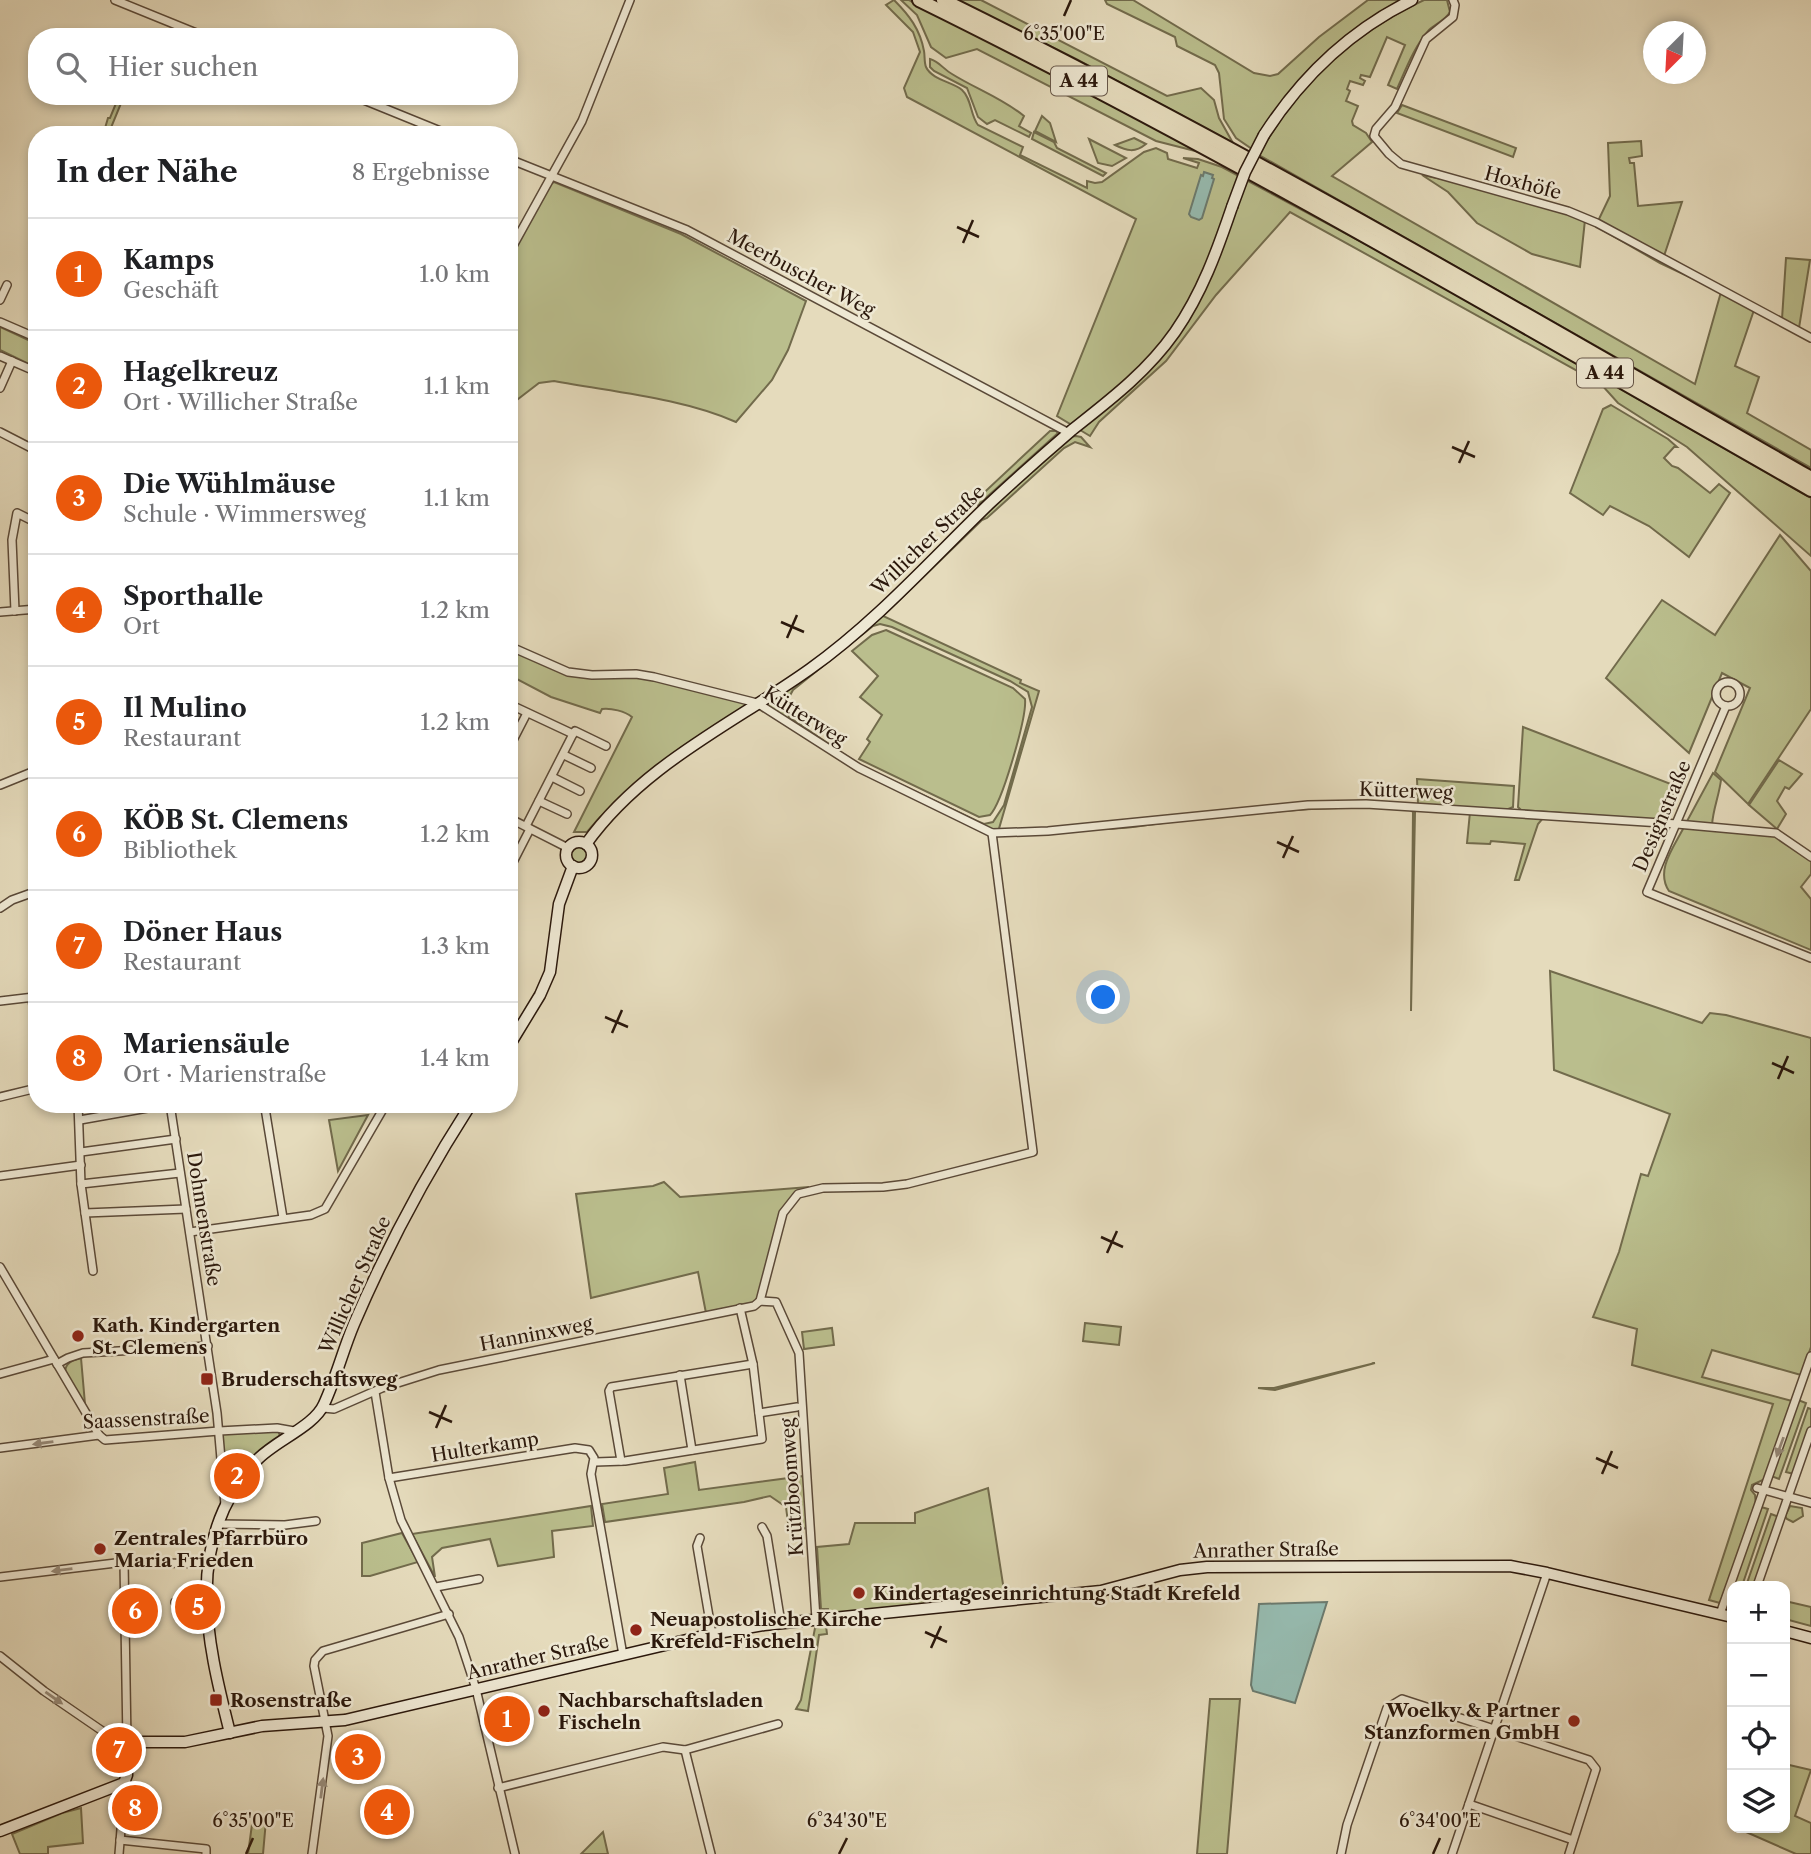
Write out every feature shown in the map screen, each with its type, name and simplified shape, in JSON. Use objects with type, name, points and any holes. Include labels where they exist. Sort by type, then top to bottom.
[{"type":"highway","name":"A 44","points":[[919,0],[1070,76],[1281,190],[1811,490]]},
{"type":"highway","name":"A 44","points":[[943,0],[1122,91],[1290,182],[1811,478]]},
{"type":"street","points":[[115,0],[184,28]]},
{"type":"street","points":[[518,236],[582,121],[630,0]]},
{"type":"street","name":"Willicher Straße","points":[[586,844],[612,811],[660,768],[808,670],[850,637],[1007,488],[1135,379],[1174,333],[1193,303],[1207,275],[1245,172],[1264,135],[1297,87],[1335,49],[1412,0]]},
{"type":"street","name":"Hoxhöfe","points":[[1453,0],[1453,16],[1426,40],[1395,107],[1376,129],[1374,136],[1389,154],[1401,164],[1427,173],[1568,211],[1597,223],[1811,338]]},
{"type":"street","points":[[376,105],[428,126]]},
{"type":"street","name":"Meerbuscher Weg","points":[[518,162],[687,230],[1069,433]]},
{"type":"street","points":[[0,300],[7,285]]},
{"type":"street","points":[[0,321],[28,333]]},
{"type":"street","points":[[0,356],[28,368]]},
{"type":"street","points":[[0,388],[12,361]]},
{"type":"street","points":[[0,432],[28,446]]},
{"type":"street","points":[[15,611],[12,540],[17,513],[28,518]]},
{"type":"street","points":[[0,612],[28,610]]},
{"type":"street","name":"Kütterweg","points":[[518,650],[568,672],[593,675],[636,674],[757,703],[859,768],[992,833],[1058,830],[1308,805],[1366,804],[1776,833],[1811,857]]},
{"type":"street","name":"Designstraße","points":[[1726,706],[1647,892],[1811,958]]},
{"type":"street","points":[[518,708],[606,746]]},
{"type":"street","points":[[518,730],[527,713]]},
{"type":"street","points":[[518,850],[573,734]]},
{"type":"street","points":[[564,755],[591,768]]},
{"type":"street","points":[[0,785],[28,774]]},
{"type":"street","points":[[552,777],[580,791]]},
{"type":"street","points":[[539,801],[567,814]]},
{"type":"street","points":[[518,822],[568,848]]},
{"type":"street","points":[[760,1301],[783,1213],[798,1194],[822,1188],[907,1184],[1033,1152],[992,833]]},
{"type":"street","points":[[576,842],[586,844],[592,852],[591,860],[581,868],[573,866],[567,858],[568,848],[576,842]]},
{"type":"street","points":[[518,1031],[540,995],[550,972],[559,904],[573,866]]},
{"type":"street","points":[[0,908],[28,894]]},
{"type":"street","points":[[0,1001],[28,998]]},
{"type":"street","points":[[0,1097],[28,1090]]},
{"type":"street","points":[[79,1113],[81,1184],[93,1271]]},
{"type":"street","points":[[80,1120],[119,1113]]},
{"type":"street","name":"Dohmenstraße","points":[[172,1113],[208,1346],[227,1501]]},
{"type":"street","points":[[266,1113],[283,1218]]},
{"type":"street","points":[[190,1232],[311,1216],[325,1209],[381,1113]]},
{"type":"street","name":"Willicher Straße","points":[[323,1408],[353,1325],[405,1215],[426,1175],[465,1113]]},
{"type":"street","points":[[81,1152],[176,1139]]},
{"type":"street","points":[[0,1176],[80,1165]]},
{"type":"street","points":[[81,1184],[180,1173]]},
{"type":"street","points":[[85,1213],[186,1209]]},
{"type":"street","points":[[0,1267],[99,1435]]},
{"type":"street","name":"Krützboomweg","points":[[760,1301],[769,1300],[779,1305],[799,1353],[816,1619]]},
{"type":"street","name":"Hanninxweg","points":[[323,1408],[334,1409],[382,1388],[439,1370],[754,1306],[760,1301]]},
{"type":"street","points":[[623,1656],[591,1474],[595,1462],[621,1461],[762,1440],[754,1364],[740,1308]]},
{"type":"street","points":[[0,1374],[83,1353],[208,1346]]},
{"type":"street","points":[[1720,1614],[1761,1489],[1811,1356]]},
{"type":"street","points":[[621,1461],[609,1389],[614,1386],[754,1364]]},
{"type":"street","points":[[680,1375],[692,1450]]},
{"type":"street","points":[[1802,1382],[1811,1385]]},
{"type":"street","points":[[374,1392],[389,1478],[401,1520],[449,1614],[476,1689],[515,1854]]},
{"type":"street","points":[[759,1413],[797,1407]]},
{"type":"street","points":[[230,1733],[211,1653],[206,1601],[207,1564],[217,1524],[227,1501],[258,1459],[323,1408]]},
{"type":"street","name":"Saassenstraße","points":[[0,1448],[99,1435],[104,1440],[219,1431],[294,1431]]},
{"type":"street","points":[[1759,1581],[1811,1431]]},
{"type":"street","name":"Hulterkamp","points":[[389,1478],[575,1448],[591,1452],[595,1462]]},
{"type":"street","points":[[1761,1489],[1811,1503]]},
{"type":"street","points":[[217,1524],[285,1525],[316,1521]]},
{"type":"street","points":[[762,1527],[767,1536],[781,1623]]},
{"type":"street","points":[[700,1538],[696,1546],[712,1634]]},
{"type":"street","points":[[0,1577],[124,1562],[207,1564]]},
{"type":"street","points":[[119,1854],[127,1742],[124,1562]]},
{"type":"street","name":"Anrather Straße","points":[[0,1656],[44,1691],[114,1739],[127,1742],[184,1742],[262,1726],[326,1723],[362,1716],[712,1634],[816,1619],[1101,1591],[1180,1570],[1207,1567],[1510,1566],[1727,1616]]},
{"type":"street","points":[[1452,1854],[1547,1573]]},
{"type":"street","points":[[436,1587],[479,1579]]},
{"type":"street","points":[[175,1602],[206,1601]]},
{"type":"street","points":[[312,1854],[328,1736],[314,1666],[318,1655],[323,1651],[449,1614]]},
{"type":"street","points":[[1790,1632],[1811,1638]]},
{"type":"street","points":[[1341,1854],[1347,1825],[1387,1708],[1402,1699],[1589,1760],[1596,1769],[1569,1854]]},
{"type":"street","points":[[498,1788],[663,1747],[685,1750],[778,1724]]},
{"type":"street","points":[[685,1750],[711,1854]]},
{"type":"street","points":[[0,1831],[126,1780]]},
{"type":"street","points":[[1469,1804],[1573,1840]]},
{"type":"street","points":[[120,1840],[206,1849],[206,1854]]},
{"type":"green space","points":[[894,0],[917,29],[925,65],[929,71],[962,90],[968,98],[978,125],[1023,147],[1020,155],[1087,188],[1087,181],[1102,182],[1144,152],[1156,148],[1167,153],[1168,159],[1197,168],[1199,163],[1183,158],[1198,159],[1222,167],[1397,261],[1811,498],[1811,556],[1687,447],[1618,403],[1601,384],[1290,212],[1216,295],[1166,361],[1099,422],[1090,436],[1057,416],[1136,219],[907,97],[904,88],[920,52],[913,32],[886,5]]},
{"type":"green space","points":[[901,0],[909,0],[1203,153],[1156,141],[977,49],[946,58],[931,47],[917,15]]},
{"type":"green space","points":[[957,0],[981,0],[1167,96],[1201,88],[1214,100],[1219,118],[1233,143],[1076,59]]},
{"type":"green space","points":[[1105,0],[1133,0],[1254,73],[1270,76],[1278,74],[1319,37],[1368,0],[1407,0],[1348,37],[1317,61],[1286,96],[1252,149],[1236,138],[1224,119],[1219,73],[1215,65],[1177,46],[1175,37],[1107,4]]},
{"type":"green space","points":[[1424,0],[1447,0],[1450,12],[1424,37],[1397,89],[1388,85],[1405,45],[1387,37],[1370,77],[1361,75],[1360,78],[1365,81],[1363,85],[1350,81],[1346,101],[1358,106],[1353,125],[1366,133],[1372,142],[1332,176],[1695,384],[1721,292],[1754,310],[1735,366],[1759,377],[1747,413],[1811,450],[1811,468],[1259,155],[1290,106],[1329,64],[1373,28]]},
{"type":"green space","points":[[930,59],[1024,116],[1019,126],[1031,133],[1029,137],[995,120],[987,124],[978,117],[967,88],[934,71],[930,67]]},
{"type":"green space","points":[[115,105],[120,105],[112,126],[106,126]]},
{"type":"green space","points":[[1402,105],[1516,148],[1513,157],[1397,113]]},
{"type":"green space","points":[[1042,116],[1050,123],[1056,142],[1035,131]]},
{"type":"green space","points":[[1034,132],[1054,142],[1057,148],[1106,173],[1103,176],[1032,139]]},
{"type":"green space","points":[[1134,138],[1146,144],[1131,150],[1115,145]]},
{"type":"green space","points":[[1089,139],[1126,158],[1112,166],[1098,163]]},
{"type":"green space","points":[[1641,141],[1642,156],[1629,158],[1630,163],[1634,163],[1638,206],[1682,202],[1664,256],[1598,221],[1610,196],[1608,143]]},
{"type":"green space","points":[[1422,175],[1452,181],[1585,220],[1580,267],[1532,254],[1477,223],[1448,192]]},
{"type":"green space","points":[[554,182],[681,234],[806,301],[788,350],[772,380],[736,422],[670,401],[554,381],[539,383],[518,399],[518,244],[548,186]]},
{"type":"green space","points":[[1596,226],[1717,290],[1660,263]]},
{"type":"green space","points":[[1786,258],[1810,260],[1799,328],[1782,319]]},
{"type":"green space","points":[[0,327],[28,340],[28,364],[0,350]]},
{"type":"green space","points":[[1611,405],[1677,447],[1664,458],[1672,466],[1710,493],[1719,484],[1730,493],[1689,557],[1649,526],[1610,506],[1603,515],[1570,493],[1603,409]]},
{"type":"green space","points":[[1050,431],[1058,433],[978,505],[975,501]]},
{"type":"green space","points":[[1069,437],[1081,437],[1090,447],[1075,442],[1064,448],[982,520],[883,616],[1021,680],[1020,683],[1039,691],[998,832],[876,776],[765,704],[810,672]],"holes":[[[880,624],[1010,681],[1028,692],[1032,707],[1004,805],[993,822],[984,824],[860,765],[789,717],[787,701],[793,690],[873,626]]]},
{"type":"green space","points":[[1780,535],[1811,571],[1811,709],[1748,804],[1715,772],[1750,688],[1722,673],[1689,753],[1606,678],[1662,600],[1715,635]]},
{"type":"green space","points":[[886,630],[1013,688],[1025,699],[1013,759],[1001,794],[990,815],[979,817],[859,759],[870,742],[867,739],[882,715],[860,697],[878,676],[852,651],[872,635]]},
{"type":"green space","points":[[518,652],[555,670],[646,677],[745,703],[745,708],[600,817],[587,832],[574,832],[632,717],[610,709],[602,709],[600,713],[551,697],[518,680]]},
{"type":"green space","points":[[1523,727],[1676,786],[1662,820],[1521,810],[1518,807]]},
{"type":"green space","points":[[1779,760],[1802,774],[1789,789],[1785,787],[1777,801],[1786,814],[1777,829],[1749,805]]},
{"type":"green space","points":[[1713,773],[1721,780],[1712,825],[1686,823]]},
{"type":"green space","points":[[1417,779],[1514,786],[1513,807],[1506,810],[1418,804]]},
{"type":"green space","points":[[1308,806],[1408,806],[1415,812],[1411,1011],[1413,812],[1408,809],[1298,810],[1125,828],[1092,828]]},
{"type":"green space","points":[[1425,807],[1658,826],[1543,818],[1538,824],[1519,880],[1515,880],[1525,844],[1491,841],[1490,844],[1467,843],[1470,812],[1421,808],[1418,811],[1420,808]]},
{"type":"green space","points":[[1684,827],[1775,835],[1811,860],[1811,874],[1801,887],[1811,899],[1811,950],[1669,891],[1665,883],[1665,867]]},
{"type":"green space","points":[[579,845],[586,848],[589,855],[586,862],[579,865],[572,862],[569,855],[572,848]]},
{"type":"green space","points":[[1550,971],[1702,1023],[1710,1013],[1726,1015],[1811,1038],[1811,1347],[1801,1375],[1712,1350],[1702,1377],[1792,1401],[1765,1479],[1752,1485],[1756,1505],[1720,1603],[1709,1600],[1773,1404],[1632,1365],[1637,1329],[1593,1317],[1619,1252],[1641,1174],[1648,1176],[1670,1114],[1554,1070]]},
{"type":"green space","points":[[368,1115],[338,1171],[329,1120]]},
{"type":"green space","points":[[664,1182],[680,1197],[809,1187],[795,1193],[781,1211],[757,1300],[752,1304],[706,1313],[698,1272],[591,1298],[576,1194],[653,1186]]},
{"type":"green space","points":[[1085,1323],[1121,1327],[1119,1345],[1083,1341]]},
{"type":"green space","points":[[832,1328],[834,1345],[804,1349],[802,1332]]},
{"type":"green space","points":[[81,1358],[85,1404],[70,1385],[65,1372],[72,1361]]},
{"type":"green space","points":[[1375,1363],[1275,1390],[1258,1388],[1274,1388]]},
{"type":"green space","points":[[1798,1400],[1806,1403],[1779,1479],[1771,1476]]},
{"type":"green space","points":[[1808,1408],[1811,1409],[1811,1426],[1794,1474],[1786,1472]]},
{"type":"green space","points":[[278,1431],[280,1436],[226,1489],[222,1434]]},
{"type":"green space","points":[[695,1462],[699,1490],[804,1476],[808,1528],[789,1530],[786,1507],[770,1496],[605,1522],[602,1504],[668,1494],[664,1468]]},
{"type":"green space","points":[[988,1488],[1005,1597],[829,1615],[828,1609],[821,1609],[817,1547],[849,1544],[855,1523],[915,1523],[915,1513]]},
{"type":"green space","points":[[591,1506],[593,1526],[552,1531],[554,1557],[498,1566],[490,1539],[442,1548],[432,1557],[435,1577],[412,1534]]},
{"type":"green space","points":[[1790,1506],[1802,1508],[1803,1516],[1793,1522],[1787,1519],[1785,1516]]},
{"type":"green space","points":[[1761,1507],[1768,1509],[1744,1581],[1735,1581]]},
{"type":"green space","points":[[1771,1514],[1779,1517],[1757,1581],[1748,1581]]},
{"type":"green space","points":[[402,1533],[418,1562],[362,1576],[362,1543]]},
{"type":"green space","points":[[1790,1602],[1811,1607],[1811,1626],[1790,1620]]},
{"type":"green space","points":[[826,1626],[827,1634],[819,1635],[808,1711],[796,1709],[801,1700],[815,1628]]},
{"type":"green space","points":[[1210,1699],[1240,1699],[1227,1854],[1197,1854]]},
{"type":"green space","points":[[1790,1765],[1811,1770],[1795,1816],[1811,1823],[1811,1854],[1796,1854],[1748,1833],[1790,1833]]},
{"type":"green space","points":[[81,1808],[83,1843],[48,1847],[48,1854],[20,1854],[12,1834]]},
{"type":"green space","points":[[253,1817],[266,1820],[263,1854],[248,1854]]},
{"type":"green space","points":[[603,1832],[608,1854],[581,1854]]},
{"type":"water","points":[[1204,172],[1213,175],[1214,179],[1202,218],[1199,220],[1189,214]]},
{"type":"water","points":[[1327,1602],[1295,1703],[1253,1691],[1251,1685],[1259,1604]]},
{"type":"place","name":"Kath. Kindergarten St. Clemens","points":[[78,1336]]},
{"type":"place","name":"Bruderschaftsweg","points":[[207,1379]]},
{"type":"place","name":"Hagelkreuz","points":[[237,1476]]},
{"type":"place","name":"Zentrales Pfarrbüro Maria Frieden","points":[[100,1549]]},
{"type":"place","name":"Kindertageseinrichtung Stadt Krefeld","points":[[859,1593]]},
{"type":"place","name":"Il Mulino","points":[[198,1607]]},
{"type":"place","name":"KÖB St. Clemens","points":[[135,1611]]},
{"type":"place","name":"Neuapostolische Kirche Krefeld-Fischeln","points":[[636,1630]]},
{"type":"place","name":"Rosenstraße","points":[[216,1700]]},
{"type":"place","name":"Nachbarschaftsladen Fischeln","points":[[544,1711]]},
{"type":"place","name":"Kamps","points":[[507,1719]]},
{"type":"place","name":"Woelky & Partner Stanzformen GmbH","points":[[1574,1721]]},
{"type":"place","name":"Döner Haus","points":[[119,1750]]},
{"type":"place","name":"Die Wühlmäuse","points":[[358,1757]]},
{"type":"place","name":"Mariensäule","points":[[135,1808]]},
{"type":"place","name":"Sporthalle","points":[[387,1812]]}]
